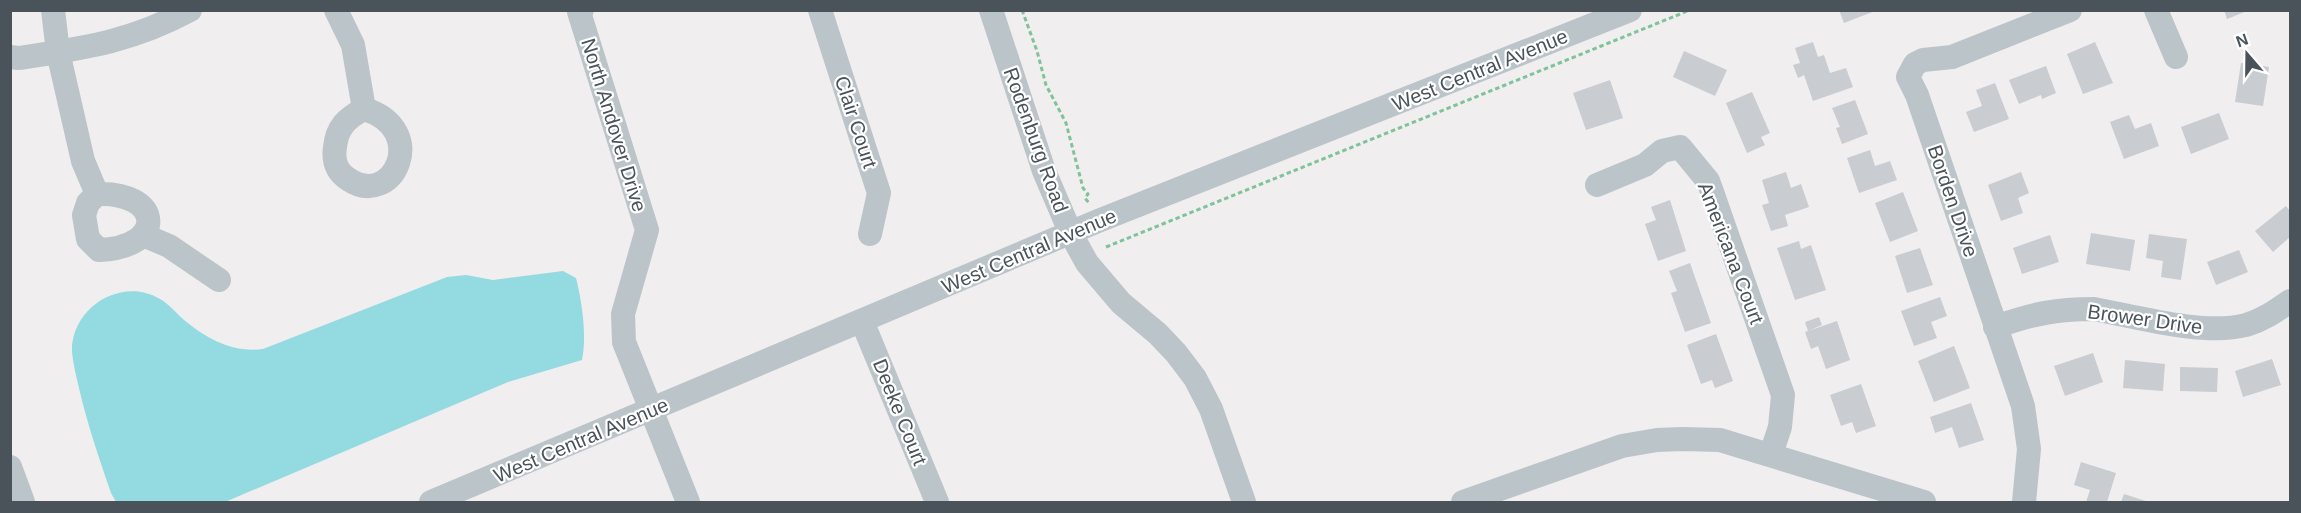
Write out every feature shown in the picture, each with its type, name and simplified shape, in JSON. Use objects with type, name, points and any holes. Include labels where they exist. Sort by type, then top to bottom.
[{"type":"street","points":[[53,10],[58,52],[83,161],[98,194]]},
{"type":"street","points":[[10,57],[100,45],[135,35],[189,10]]},
{"type":"street","points":[[336,10],[353,45],[364,109]]},
{"type":"street","name":"Clair Court","points":[[820,10],[879,193],[870,234]]},
{"type":"street","name":"Rodenburg Road","points":[[991,10],[1044,171],[1071,234],[1087,263],[1114,295],[1158,334],[1195,378],[1211,409],[1244,502]]},
{"type":"street","name":"West Central Avenue","points":[[431,502],[1071,234],[1630,10]]},
{"type":"street","name":"Borden Drive","points":[[2024,502],[2029,449],[2023,406],[1919,100],[1908,77],[1915,63],[1952,57],[2070,10]]},
{"type":"street","points":[[2156,10],[2176,57]]},
{"type":"street","name":"North Andover Drive","points":[[580,11],[647,230],[622,323],[624,342],[688,502]]},
{"type":"street","name":"Americana Court","points":[[1597,185],[1645,165],[1662,151],[1680,147],[1707,181],[1783,395],[1780,427],[1771,454]]},
{"type":"street","points":[[115,193],[142,206],[148,214],[148,230],[137,242],[114,249],[99,250],[88,239],[84,215],[88,203],[98,194],[115,193]]},
{"type":"street","points":[[143,235],[169,246],[219,280]]},
{"type":"street","name":"Brower Drive","points":[[1995,327],[2039,313],[2094,309],[2196,327],[2215,328],[2244,325],[2272,314],[2290,301]]},
{"type":"street","name":"Deeke Court","points":[[862,321],[937,502]]},
{"type":"street","points":[[1463,502],[1622,446],[1657,440],[1720,440],[1924,502]]},
{"type":"street","points":[[10,467],[23,502]]},
{"type":"path","points":[[1022,10],[1046,85],[1066,123],[1083,188],[1088,194],[1085,198]]},
{"type":"path","points":[[1108,244],[1690,10]]},
{"type":"water","points":[[563,271],[576,278],[578,287],[584,329],[582,360],[508,382],[225,502],[116,502],[111,493],[86,414],[72,352],[77,326],[93,306],[107,297],[127,291],[147,293],[163,301],[184,320],[211,339],[231,347],[252,350],[263,349],[447,277],[466,275],[493,280]]},
{"type":"building","points":[[1839,10],[1875,10],[1875,11],[1844,23]]},
{"type":"building","points":[[2224,10],[2247,10],[2247,11],[2227,19]]},
{"type":"building","points":[[1813,42],[1818,57],[1824,55],[1830,73],[1846,68],[1853,87],[1813,101],[1804,75],[1798,78],[1793,65],[1800,63],[1795,48]]},
{"type":"building","points":[[2095,42],[2113,83],[2083,94],[2067,54]]},
{"type":"building","points":[[1684,51],[1727,70],[1715,96],[1673,77]]},
{"type":"building","points":[[2241,63],[2269,67],[2263,106],[2235,102]]},
{"type":"building","points":[[2046,66],[2056,93],[2042,99],[2041,95],[2019,104],[2009,80]]},
{"type":"building","points":[[1610,80],[1623,118],[1586,130],[1573,93]]},
{"type":"building","points":[[1995,83],[2009,119],[1974,132],[1966,112],[1982,106],[1976,90]]},
{"type":"building","points":[[1752,92],[1770,133],[1761,137],[1765,145],[1747,153],[1726,103]]},
{"type":"building","points":[[1855,100],[1868,134],[1842,144],[1836,128],[1840,127],[1832,108]]},
{"type":"building","points":[[2219,113],[2229,139],[2191,154],[2181,127]]},
{"type":"building","points":[[2129,115],[2135,129],[2151,123],[2159,146],[2124,159],[2110,122]]},
{"type":"building","points":[[1870,150],[1875,166],[1890,161],[1897,180],[1859,193],[1847,158]]},
{"type":"building","points":[[1786,172],[1791,188],[1801,184],[1809,207],[1785,215],[1788,226],[1771,231],[1762,205],[1769,203],[1762,180]]},
{"type":"building","points":[[2021,172],[2029,193],[2018,198],[2023,213],[2001,221],[1988,185]]},
{"type":"building","points":[[1903,192],[1918,231],[1890,242],[1875,203]]},
{"type":"building","points":[[1670,200],[1686,251],[1658,261],[1645,224],[1656,220],[1651,207]]},
{"type":"building","points":[[2286,206],[2290,211],[2290,237],[2273,252],[2255,231]]},
{"type":"building","points":[[2091,233],[2135,240],[2130,271],[2086,264]]},
{"type":"building","points":[[2149,234],[2187,239],[2181,280],[2161,277],[2163,261],[2146,258]]},
{"type":"building","points":[[2050,235],[2059,262],[2022,274],[2013,248]]},
{"type":"building","points":[[1799,241],[1801,249],[1811,245],[1826,290],[1795,300],[1777,248]]},
{"type":"building","points":[[1920,248],[1933,285],[1907,293],[1895,256]]},
{"type":"building","points":[[2239,250],[2248,272],[2216,285],[2207,262]]},
{"type":"building","points":[[1690,263],[1711,323],[1685,332],[1671,293],[1677,291],[1669,271]]},
{"type":"building","points":[[1940,297],[1947,316],[1931,322],[1937,338],[1914,346],[1901,311]]},
{"type":"building","points":[[1819,317],[1822,325],[1808,331],[1805,322]]},
{"type":"building","points":[[1837,321],[1850,360],[1826,369],[1818,346],[1811,349],[1805,332]]},
{"type":"building","points":[[1716,334],[1733,381],[1715,388],[1712,380],[1701,384],[1687,345]]},
{"type":"building","points":[[1954,346],[1970,388],[1934,402],[1918,361]]},
{"type":"building","points":[[2093,353],[2103,382],[2065,396],[2054,366]]},
{"type":"building","points":[[2272,359],[2281,385],[2243,397],[2235,371]]},
{"type":"building","points":[[2125,360],[2165,364],[2163,391],[2123,388]]},
{"type":"building","points":[[2180,367],[2218,368],[2217,392],[2180,391]]},
{"type":"building","points":[[1861,384],[1876,426],[1856,433],[1852,422],[1841,426],[1830,395]]},
{"type":"building","points":[[1971,403],[1984,440],[1959,448],[1952,427],[1935,433],[1930,417]]},
{"type":"building","points":[[2081,462],[2116,473],[2107,502],[2086,502],[2090,490],[2074,485]]},
{"type":"building","points":[[2124,494],[2149,502],[2121,502]]}]
